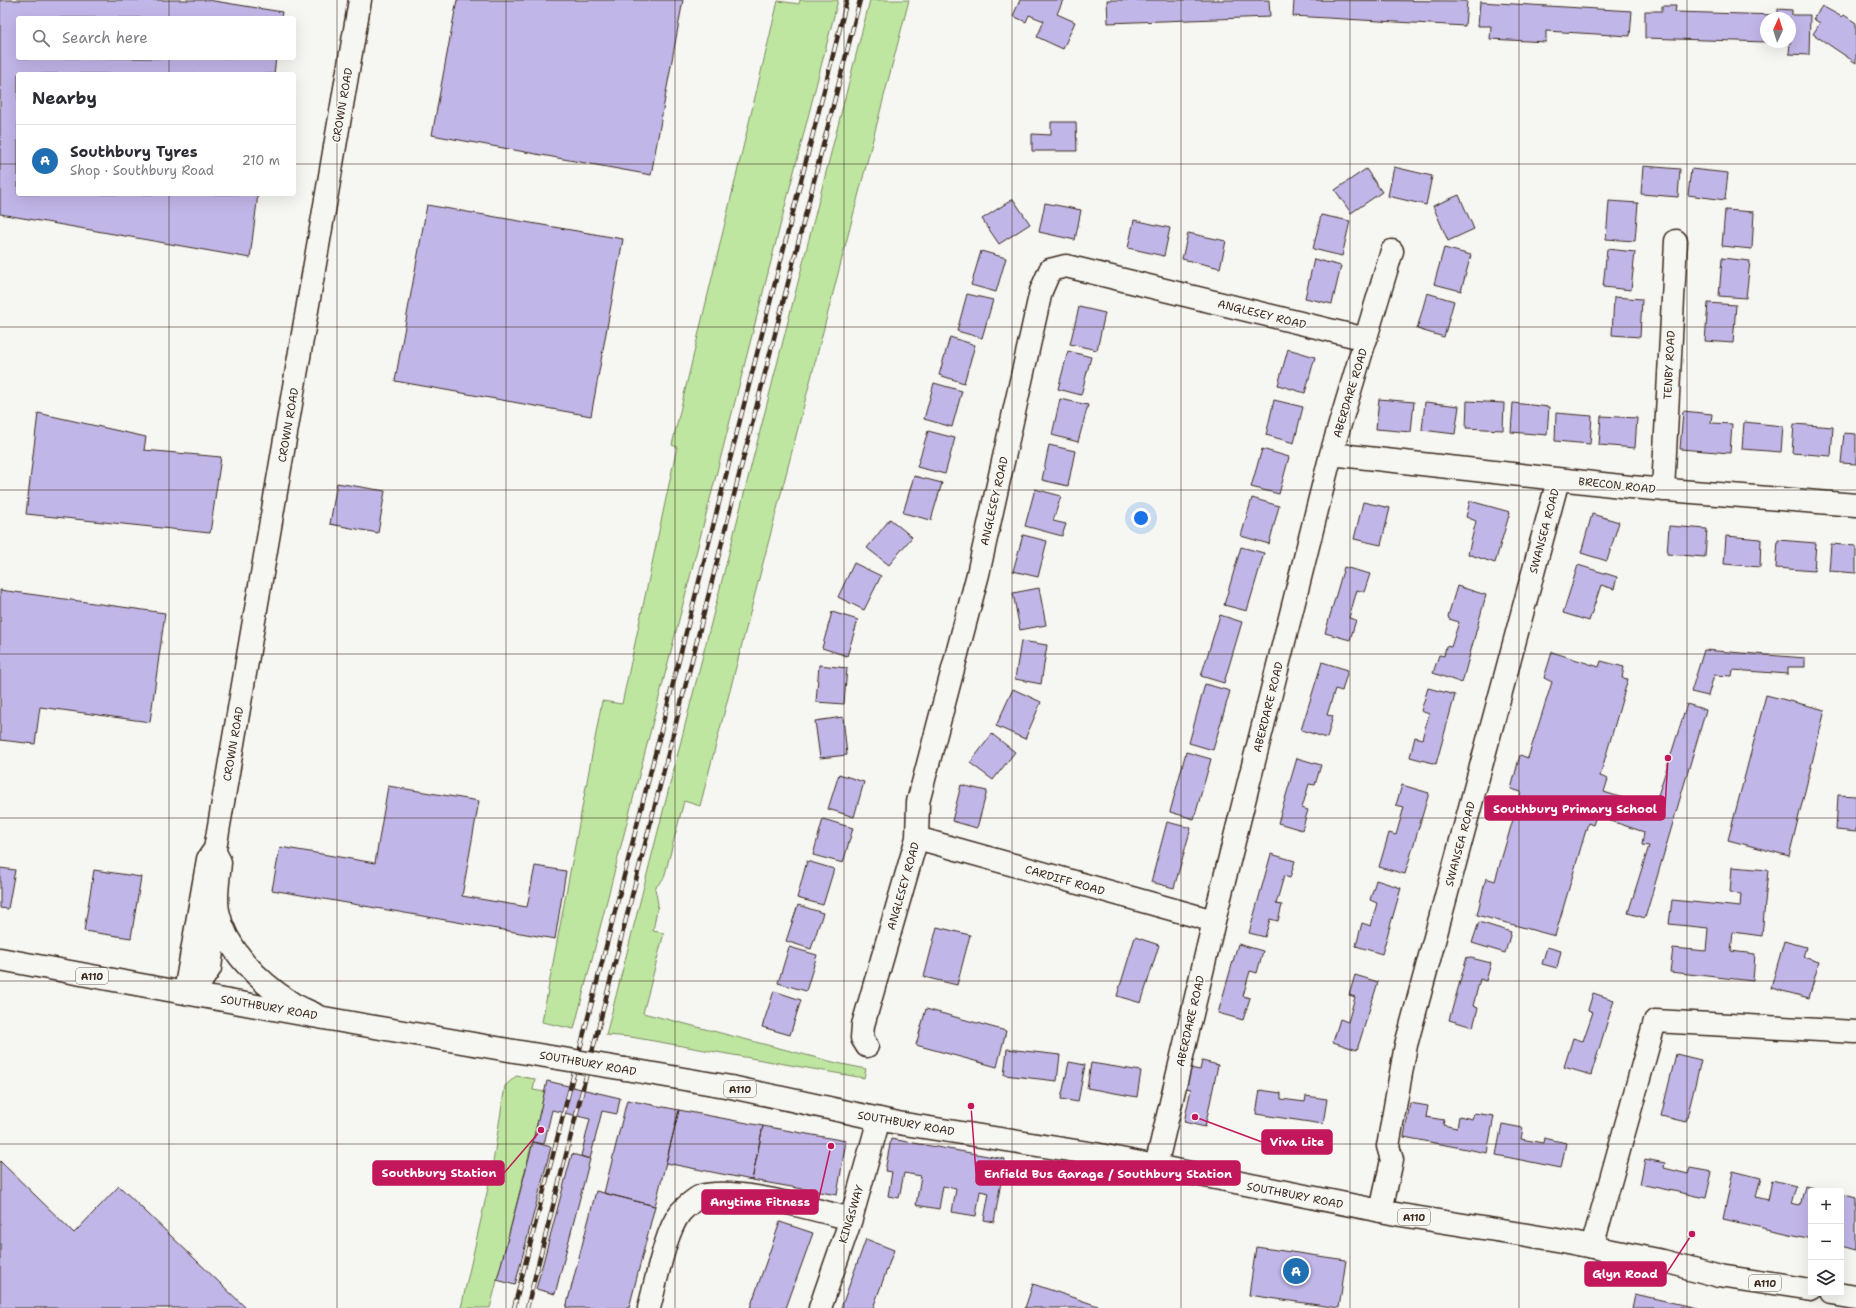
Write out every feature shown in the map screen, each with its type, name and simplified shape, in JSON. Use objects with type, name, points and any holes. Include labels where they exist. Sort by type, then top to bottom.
[{"type":"street","name":"CROWN ROAD","points":[[185,992],[208,860],[215,849],[360,0]]},
{"type":"street","name":"TENBY ROAD","points":[[1663,490],[1676,241]]},
{"type":"street","name":"ABERDARE ROAD","points":[[1156,1166],[1214,921],[1331,454],[1392,251]]},
{"type":"street","name":"ANGLESEY ROAD","points":[[867,1046],[862,1038],[863,1025],[916,838],[918,802],[978,574],[1041,291],[1050,270],[1066,266],[1366,339]]},
{"type":"street","name":"BRECON ROAD","points":[[1331,454],[1558,480],[1856,505]]},
{"type":"street","name":"SWANSEA ROAD","points":[[1381,1211],[1392,1160],[1388,1146],[1406,1045],[1558,480]]},
{"type":"street","name":"CARDIFF ROAD","points":[[916,838],[1214,921]]},
{"type":"street","name":"CROWN ROAD","points":[[185,992],[202,980],[210,968],[218,910],[220,862],[215,849]]},
{"type":"street","name":"CROWN ROAD","points":[[218,910],[225,933],[236,952],[251,970],[290,1002],[319,1016]]},
{"type":"street","name":"SOUTHBURY ROAD","points":[[0,959],[319,1016],[390,1031],[731,1087],[879,1119],[1156,1166],[1227,1182],[1381,1211],[1519,1233],[1592,1247],[1663,1261],[1720,1276],[1808,1290]]},
{"type":"street","points":[[1592,1247],[1654,1021],[1856,1032]]},
{"type":"street","name":"KINGSWAY","points":[[820,1308],[851,1219],[879,1119]]},
{"type":"street","points":[[650,1308],[667,1241],[680,1213],[701,1196],[732,1193],[810,1208],[851,1219]]},
{"type":"street","points":[[1844,1295],[1856,1297]]},
{"type":"green space","points":[[800,0],[838,0],[574,1029],[542,1022],[602,701],[622,704],[677,447],[672,445],[778,1],[799,4]]},
{"type":"green space","points":[[870,0],[909,0],[700,806],[684,801],[664,878],[655,888],[658,904],[653,931],[664,933],[643,1013],[837,1063],[866,1069],[864,1078],[631,1037],[606,1035]]},
{"type":"green space","points":[[516,1076],[535,1079],[533,1090],[545,1092],[490,1308],[461,1308],[491,1175],[505,1086]]},
{"type":"building","points":[[0,0],[208,0],[282,12],[281,16],[16,16],[16,60],[276,60],[274,72],[16,72],[16,196],[258,196],[250,258],[0,214]]},
{"type":"building","points":[[457,0],[683,0],[651,175],[432,135]]},
{"type":"building","points":[[1020,0],[1063,0],[1057,14],[1075,22],[1063,49],[1037,37],[1044,21],[1029,15],[1026,22],[1013,16]]},
{"type":"building","points":[[1107,0],[1269,0],[1270,17],[1108,23]]},
{"type":"building","points":[[1294,0],[1467,1],[1465,26],[1293,16]]},
{"type":"building","points":[[1480,2],[1632,11],[1630,36],[1546,31],[1546,42],[1490,39],[1491,26],[1478,26]]},
{"type":"building","points":[[1662,6],[1676,6],[1675,12],[1760,14],[1760,42],[1645,38],[1645,11],[1662,11]]},
{"type":"building","points":[[1822,6],[1842,17],[1844,15],[1856,23],[1856,63],[1813,34],[1820,23],[1813,19]]},
{"type":"building","points":[[1778,9],[1792,10],[1792,12],[1778,12]]},
{"type":"building","points":[[1796,15],[1810,15],[1809,55],[1789,54],[1790,48],[1796,48]]},
{"type":"building","points":[[1051,122],[1076,122],[1077,151],[1032,151],[1032,134],[1051,135]]},
{"type":"building","points":[[1643,166],[1680,169],[1678,197],[1641,194]]},
{"type":"building","points":[[1394,167],[1432,176],[1426,205],[1388,196]]},
{"type":"building","points":[[1366,169],[1382,192],[1351,213],[1335,190]]},
{"type":"building","points":[[1691,169],[1728,173],[1725,200],[1688,195]]},
{"type":"building","points":[[1459,195],[1474,229],[1448,241],[1433,206]]},
{"type":"building","points":[[1013,199],[1030,224],[999,244],[982,219]]},
{"type":"building","points":[[1609,201],[1638,203],[1635,241],[1606,239]]},
{"type":"building","points":[[1045,203],[1081,210],[1075,240],[1039,232]]},
{"type":"building","points":[[427,205],[623,239],[591,416],[395,381]]},
{"type":"building","points":[[1725,210],[1754,212],[1752,249],[1722,246]]},
{"type":"building","points":[[1321,215],[1350,221],[1342,256],[1313,249]]},
{"type":"building","points":[[1134,220],[1170,228],[1164,256],[1128,248]]},
{"type":"building","points":[[1188,233],[1226,241],[1220,268],[1182,259]]},
{"type":"building","points":[[1444,248],[1471,255],[1461,291],[1434,284]]},
{"type":"building","points":[[1607,249],[1635,252],[1631,290],[1603,287]]},
{"type":"building","points":[[981,251],[1006,258],[996,292],[971,285]]},
{"type":"building","points":[[1722,258],[1750,261],[1746,298],[1719,296]]},
{"type":"building","points":[[1314,259],[1341,266],[1332,304],[1305,298]]},
{"type":"building","points":[[1427,293],[1454,301],[1444,337],[1417,329]]},
{"type":"building","points":[[967,294],[993,300],[982,338],[957,331]]},
{"type":"building","points":[[1614,297],[1642,299],[1640,337],[1612,335]]},
{"type":"building","points":[[1708,303],[1736,305],[1733,343],[1705,341]]},
{"type":"building","points":[[1079,307],[1105,313],[1097,350],[1070,344]]},
{"type":"building","points":[[950,337],[975,345],[964,383],[939,375]]},
{"type":"building","points":[[1288,349],[1315,357],[1305,393],[1278,385]]},
{"type":"building","points":[[1068,351],[1091,357],[1081,395],[1058,389]]},
{"type":"building","points":[[934,383],[962,391],[952,427],[924,419]]},
{"type":"building","points":[[1060,399],[1088,405],[1078,442],[1052,435]]},
{"type":"building","points":[[1379,399],[1414,402],[1411,432],[1376,429]]},
{"type":"building","points":[[1274,400],[1303,407],[1294,443],[1266,435]]},
{"type":"building","points":[[1467,401],[1504,403],[1503,430],[1466,428]]},
{"type":"building","points":[[1425,402],[1459,406],[1455,434],[1422,430]]},
{"type":"building","points":[[1513,403],[1549,407],[1547,435],[1511,432]]},
{"type":"building","points":[[1683,411],[1712,414],[1711,423],[1732,424],[1730,453],[1680,449]]},
{"type":"building","points":[[38,413],[146,437],[144,450],[221,457],[210,533],[26,514]]},
{"type":"building","points":[[1556,413],[1592,416],[1590,444],[1555,441]]},
{"type":"building","points":[[1601,416],[1637,418],[1635,448],[1599,445]]},
{"type":"building","points":[[1744,422],[1783,426],[1781,452],[1742,449]]},
{"type":"building","points":[[1794,424],[1833,427],[1831,456],[1792,453]]},
{"type":"building","points":[[928,431],[955,438],[945,474],[917,467]]},
{"type":"building","points":[[1844,433],[1856,434],[1856,464],[1841,463]]},
{"type":"building","points":[[1049,445],[1075,451],[1068,486],[1042,480]]},
{"type":"building","points":[[1262,449],[1289,457],[1279,494],[1251,487]]},
{"type":"building","points":[[914,476],[942,483],[931,520],[903,513]]},
{"type":"building","points":[[337,483],[385,491],[378,533],[330,524]]},
{"type":"building","points":[[1035,489],[1061,496],[1053,521],[1066,524],[1062,536],[1025,526]]},
{"type":"building","points":[[1252,498],[1279,506],[1269,544],[1241,536]]},
{"type":"building","points":[[1470,501],[1510,512],[1495,563],[1468,554],[1476,521],[1466,517]]},
{"type":"building","points":[[1363,502],[1390,508],[1381,545],[1354,539]]},
{"type":"building","points":[[1592,514],[1619,522],[1607,561],[1581,553]]},
{"type":"building","points":[[890,519],[912,537],[889,565],[867,548]]},
{"type":"building","points":[[1669,526],[1707,529],[1705,557],[1667,554]]},
{"type":"building","points":[[1023,535],[1047,541],[1038,577],[1013,571]]},
{"type":"building","points":[[1726,536],[1761,539],[1760,567],[1724,564]]},
{"type":"building","points":[[1778,540],[1816,543],[1814,571],[1776,568]]},
{"type":"building","points":[[1831,544],[1856,546],[1856,573],[1829,571]]},
{"type":"building","points":[[1241,547],[1264,553],[1247,611],[1224,605]]},
{"type":"building","points":[[854,563],[881,576],[864,610],[838,597]]},
{"type":"building","points":[[1578,565],[1617,577],[1614,589],[1601,585],[1589,621],[1563,613]]},
{"type":"building","points":[[1344,567],[1370,574],[1364,592],[1357,590],[1349,618],[1356,620],[1350,640],[1325,633]]},
{"type":"building","points":[[1457,586],[1486,595],[1462,683],[1433,673],[1439,655],[1444,656],[1446,646],[1451,647],[1459,622],[1449,619],[1448,616]]},
{"type":"building","points":[[1039,588],[1046,625],[1020,630],[1013,593]]},
{"type":"building","points":[[0,590],[165,613],[150,722],[40,707],[35,744],[0,740]]},
{"type":"building","points":[[832,612],[858,620],[847,656],[822,648]]},
{"type":"building","points":[[1220,615],[1242,622],[1224,683],[1201,676]]},
{"type":"building","points":[[1021,641],[1047,645],[1041,684],[1015,679]]},
{"type":"building","points":[[1704,650],[1805,658],[1805,667],[1788,667],[1788,674],[1733,670],[1732,676],[1714,675],[1708,696],[1691,692]]},
{"type":"building","points":[[1552,652],[1599,667],[1601,661],[1624,667],[1622,678],[1628,679],[1600,776],[1608,779],[1604,792],[1654,808],[1687,704],[1706,710],[1645,918],[1628,913],[1649,846],[1642,845],[1644,832],[1596,816],[1593,825],[1588,823],[1555,936],[1477,915],[1486,878],[1495,881],[1521,792],[1511,789],[1520,755],[1528,758],[1552,682],[1544,678]]},
{"type":"building","points":[[1322,662],[1348,670],[1342,691],[1335,689],[1327,715],[1333,716],[1327,738],[1301,730]]},
{"type":"building","points":[[819,665],[847,668],[844,704],[816,702]]},
{"type":"building","points":[[1205,684],[1230,691],[1213,750],[1189,743]]},
{"type":"building","points":[[1428,688],[1455,695],[1436,764],[1410,757],[1415,737],[1422,739],[1429,714],[1421,711]]},
{"type":"building","points":[[1013,689],[1041,702],[1025,739],[996,726]]},
{"type":"building","points":[[1766,695],[1825,710],[1789,856],[1728,840]]},
{"type":"building","points":[[843,717],[847,755],[820,758],[815,721]]},
{"type":"building","points":[[992,734],[1015,752],[993,780],[970,763]]},
{"type":"building","points":[[1186,752],[1211,759],[1194,819],[1170,812]]},
{"type":"building","points":[[1297,758],[1321,765],[1315,785],[1309,784],[1302,808],[1308,810],[1302,830],[1278,823]]},
{"type":"building","points":[[839,774],[864,782],[854,817],[828,809]]},
{"type":"building","points":[[961,785],[987,791],[977,828],[952,821]]},
{"type":"building","points":[[1402,785],[1429,793],[1405,874],[1379,867],[1389,833],[1396,835],[1404,807],[1396,805]]},
{"type":"building","points":[[388,786],[479,801],[462,896],[527,907],[535,866],[566,871],[555,939],[272,890],[280,847],[375,863]]},
{"type":"building","points":[[1838,795],[1856,796],[1856,832],[1836,830]]},
{"type":"building","points":[[823,819],[853,828],[843,863],[813,855]]},
{"type":"building","points":[[1167,822],[1191,828],[1174,888],[1151,882]]},
{"type":"building","points":[[1271,854],[1295,861],[1290,878],[1284,876],[1276,904],[1282,905],[1278,921],[1270,919],[1265,937],[1249,933]]},
{"type":"building","points":[[807,861],[834,869],[823,905],[797,898]]},
{"type":"building","points":[[1732,867],[1768,870],[1762,936],[1733,932],[1731,951],[1755,954],[1753,981],[1670,972],[1673,948],[1706,951],[1708,928],[1669,924],[1672,900],[1740,907],[1741,894],[1730,893]]},
{"type":"building","points":[[0,868],[15,870],[8,909],[0,908]]},
{"type":"building","points":[[94,870],[141,877],[131,938],[84,931]]},
{"type":"building","points":[[1376,880],[1401,888],[1382,954],[1356,946],[1362,923],[1371,926],[1377,903],[1370,900]]},
{"type":"building","points":[[798,905],[823,913],[811,949],[786,941]]},
{"type":"building","points":[[1479,922],[1511,932],[1505,953],[1472,943]]},
{"type":"building","points":[[937,927],[970,935],[957,985],[924,977]]},
{"type":"building","points":[[1135,937],[1159,945],[1141,1003],[1117,996]]},
{"type":"building","points":[[1784,941],[1806,947],[1803,957],[1819,962],[1809,998],[1771,988]]},
{"type":"building","points":[[1238,944],[1263,951],[1257,973],[1250,971],[1243,996],[1250,998],[1243,1020],[1218,1013]]},
{"type":"building","points":[[789,947],[817,955],[806,991],[778,983]]},
{"type":"building","points":[[1547,947],[1561,951],[1557,968],[1542,964]]},
{"type":"building","points":[[1467,957],[1491,963],[1486,981],[1480,979],[1473,1006],[1478,1008],[1473,1027],[1449,1020]]},
{"type":"building","points":[[1355,975],[1378,982],[1357,1050],[1333,1042],[1340,1019],[1348,1022],[1355,997],[1349,995]]},
{"type":"building","points":[[774,991],[801,1000],[790,1035],[762,1027]]},
{"type":"building","points":[[1593,993],[1614,1000],[1591,1075],[1564,1067],[1573,1038],[1583,1041],[1593,1012],[1588,1010]]},
{"type":"building","points":[[926,1009],[1006,1031],[997,1067],[916,1045]]},
{"type":"building","points":[[1007,1049],[1060,1055],[1057,1081],[1004,1075]]},
{"type":"building","points":[[1676,1054],[1701,1060],[1686,1122],[1661,1116]]},
{"type":"building","points":[[1202,1061],[1218,1065],[1205,1127],[1184,1122],[1191,1089],[1186,1088],[1190,1068],[1200,1070]]},
{"type":"building","points":[[1069,1062],[1085,1065],[1078,1102],[1061,1099]]},
{"type":"building","points":[[1091,1063],[1141,1071],[1137,1097],[1087,1088]]},
{"type":"building","points":[[547,1081],[620,1098],[617,1114],[602,1111],[590,1159],[581,1156],[590,1119],[552,1110],[544,1144],[533,1142]]},
{"type":"building","points":[[1260,1090],[1281,1093],[1281,1099],[1305,1102],[1306,1096],[1327,1099],[1323,1124],[1256,1114]]},
{"type":"building","points":[[627,1100],[679,1110],[655,1206],[604,1193]]},
{"type":"building","points":[[1410,1103],[1428,1106],[1426,1117],[1444,1120],[1443,1125],[1457,1128],[1459,1116],[1472,1119],[1474,1113],[1494,1116],[1487,1153],[1404,1137]]},
{"type":"building","points":[[679,1110],[763,1126],[752,1180],[666,1163]]},
{"type":"building","points":[[1502,1124],[1523,1128],[1521,1139],[1543,1143],[1544,1138],[1566,1143],[1561,1168],[1496,1155]]},
{"type":"building","points":[[763,1126],[846,1141],[837,1195],[752,1180]]},
{"type":"building","points":[[891,1139],[1005,1159],[994,1222],[984,1220],[989,1193],[980,1191],[976,1216],[952,1212],[956,1189],[943,1186],[939,1209],[916,1205],[921,1176],[904,1173],[899,1198],[888,1196],[892,1172],[885,1171]]},
{"type":"building","points":[[533,1142],[551,1147],[515,1285],[497,1280]]},
{"type":"building","points":[[572,1154],[590,1159],[555,1294],[536,1289]]},
{"type":"building","points":[[1645,1159],[1665,1163],[1664,1168],[1688,1174],[1690,1168],[1712,1172],[1706,1198],[1640,1184]]},
{"type":"building","points":[[0,1161],[74,1233],[119,1186],[246,1308],[0,1308]]},
{"type":"building","points":[[1733,1171],[1761,1178],[1756,1197],[1768,1200],[1772,1180],[1796,1186],[1791,1204],[1800,1206],[1805,1186],[1813,1188],[1808,1188],[1808,1238],[1723,1219]]},
{"type":"building","points":[[596,1191],[655,1206],[629,1308],[566,1308]]},
{"type":"building","points":[[1844,1195],[1856,1198],[1856,1250],[1844,1247]]},
{"type":"building","points":[[780,1222],[813,1233],[786,1308],[750,1308]]},
{"type":"building","points":[[866,1239],[894,1250],[873,1308],[841,1308]]},
{"type":"building","points":[[1256,1247],[1346,1260],[1339,1308],[1249,1295]]},
{"type":"building","points":[[1033,1284],[1104,1308],[1025,1308]]},
{"type":"building","points":[[1635,1294],[1696,1308],[1632,1308]]},
{"type":"railway","points":[[514,1308],[847,0]]},
{"type":"railway","points":[[527,1308],[860,0]]},
{"type":"place","name":"Southbury Primary School","points":[[1668,758]]},
{"type":"place","name":"Enfield Bus Garage / Southbury Station","points":[[971,1106]]},
{"type":"place","name":"Viva Lite","points":[[1195,1117]]},
{"type":"place","name":"Southbury Station","points":[[541,1130]]},
{"type":"place","name":"Anytime Fitness","points":[[831,1146]]},
{"type":"place","name":"Glyn Road","points":[[1692,1234]]},
{"type":"place","name":"Southbury Tyres","points":[[1296,1271]]}]
